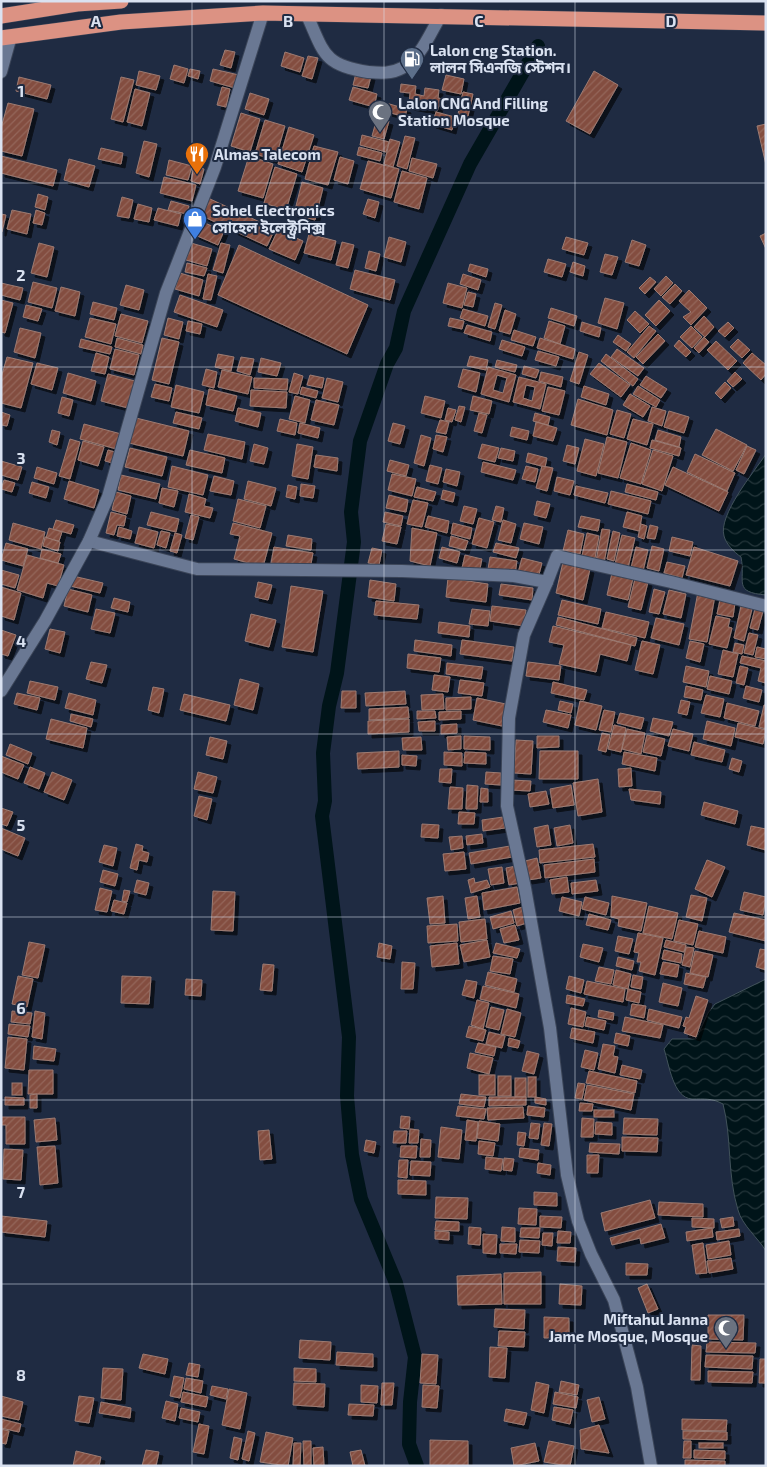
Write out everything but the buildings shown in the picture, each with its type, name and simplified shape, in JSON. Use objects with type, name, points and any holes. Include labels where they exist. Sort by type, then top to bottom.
[{"type":"highway","points":[[1,16],[77,4],[120,1]]},
{"type":"highway","points":[[6,37],[121,22],[263,13],[766,22]]},
{"type":"street","points":[[1,691],[45,621],[89,541],[108,497],[166,293],[215,167],[263,13]]},
{"type":"street","points":[[306,13],[322,48],[331,61],[346,68],[384,74],[402,68],[418,54],[441,16]]},
{"type":"street","points":[[1,72],[6,37]]},
{"type":"street","points":[[89,541],[197,569],[402,571],[514,576],[547,582]]},
{"type":"street","points":[[651,1466],[637,1387],[614,1300],[591,1254],[578,1221],[566,1175],[550,1028],[525,888],[507,806],[508,718],[524,635],[557,556],[766,606]]},
{"type":"water","points":[[766,454],[766,595],[755,594],[744,588],[741,557],[727,542],[724,536],[724,527],[731,506]]},
{"type":"water","points":[[766,979],[766,1251],[740,1216],[738,1210],[732,1183],[728,1130],[723,1104],[712,1100],[692,1099],[680,1093],[673,1079],[664,1049],[672,1039],[696,1039],[708,1013],[715,1004]]},
{"type":"waterway","points":[[417,1466],[409,1444],[410,1402],[415,1357],[396,1283],[361,1199],[352,1155],[347,1096],[349,1037],[322,816],[325,801],[323,753],[329,706],[337,673],[354,542],[351,512],[360,441],[387,364],[396,348],[404,311],[470,164],[538,46]]},
{"type":"place","name":"Lalon cng Station. লালন সিএনজি স্টেশন।","points":[[412,80]]},
{"type":"place","name":"Lalon CNG And Filling Station Mosque","points":[[380,133]]},
{"type":"place","name":"Almas Talecom","points":[[197,175]]},
{"type":"place","name":"Sohel Electronics সোহেল ইলেক্ট্রনিক্স","points":[[195,240]]},
{"type":"place","name":"Miftahul Janna Jame Mosque, Mosque","points":[[726,1349]]}]
